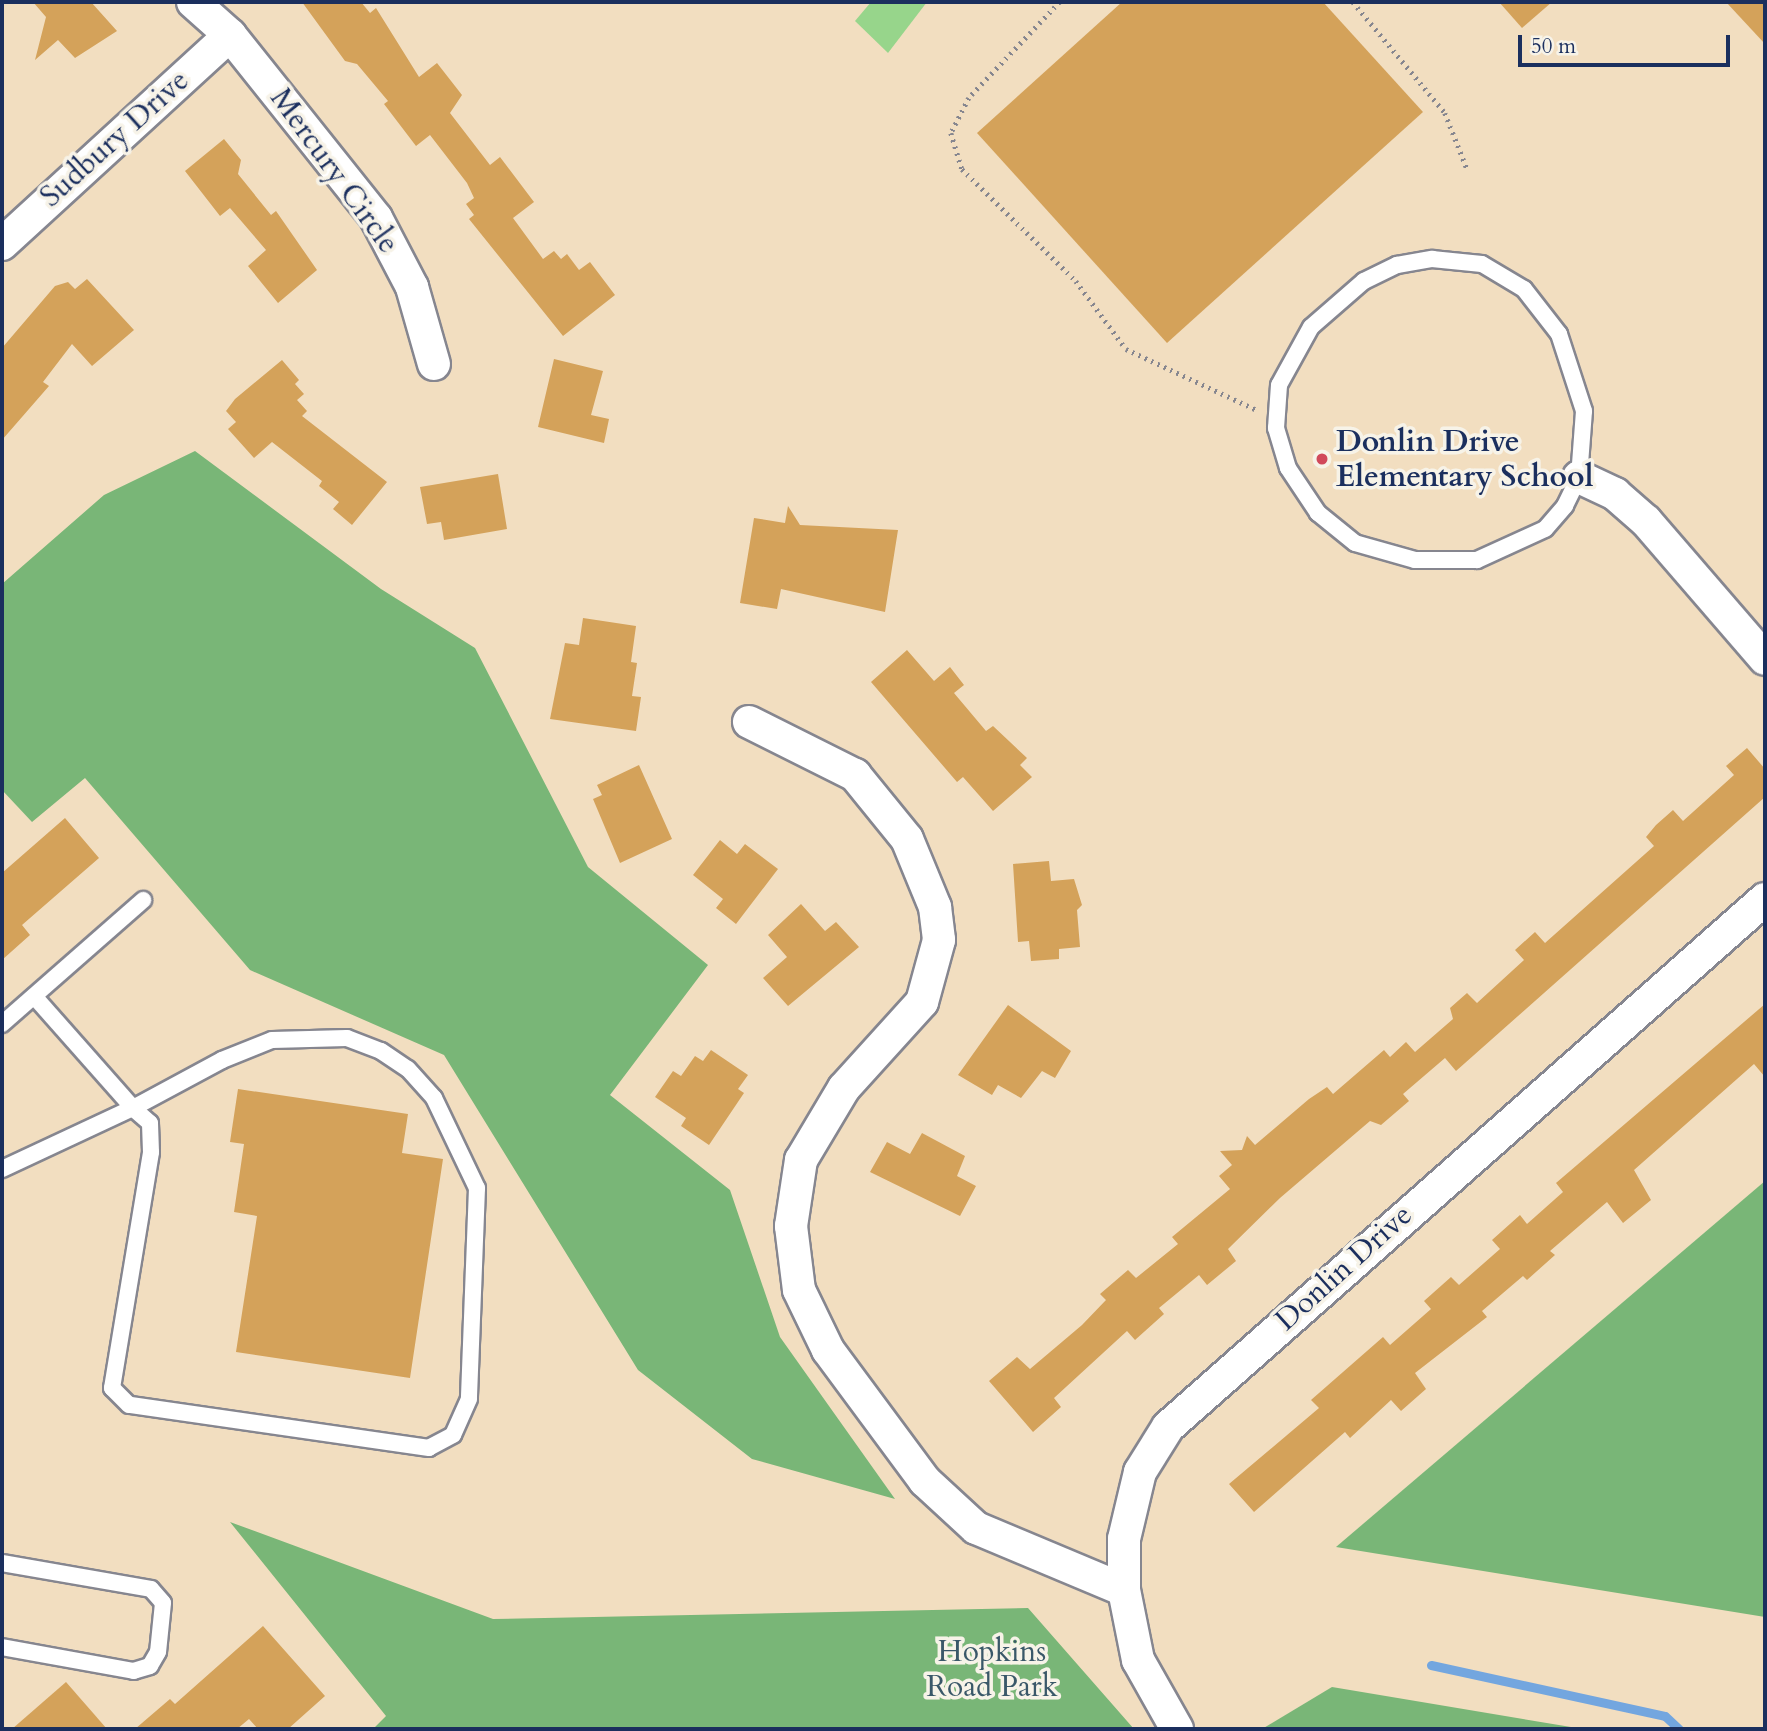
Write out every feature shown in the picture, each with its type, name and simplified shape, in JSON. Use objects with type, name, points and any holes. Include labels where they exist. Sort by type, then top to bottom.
[{"type":"street","name":"Mercury Circle","points":[[194,2],[230,35],[376,218],[412,287],[434,364]]},
{"type":"street","name":"Sudbury Drive","points":[[2,244],[230,35]]},
{"type":"street","points":[[1579,477],[1615,494],[1646,521],[1765,659]]},
{"type":"street","points":[[749,722],[855,775],[907,839],[935,907],[939,940],[922,1002],[844,1088],[801,1160],[791,1226],[799,1290],[828,1350],[925,1481],[976,1528],[1124,1590]]},
{"type":"street","name":"Donlin Drive","points":[[1177,1729],[1138,1660],[1124,1590],[1124,1539],[1140,1472],[1168,1427],[1765,899]]},
{"type":"lane","points":[[1432,259],[1482,264],[1524,289],[1559,334],[1584,411],[1579,477],[1545,529],[1499,554],[1452,560],[1380,554],[1318,513],[1288,468],[1277,419],[1279,386],[1311,327],[1364,281],[1397,265],[1432,259]]},
{"type":"lane","points":[[2,1024],[143,900]]},
{"type":"lane","points":[[2,1169],[133,1108],[222,1060],[307,1035],[347,1038],[408,1069],[434,1098],[477,1188],[469,1399],[453,1435],[429,1448],[129,1405],[112,1388],[151,1152],[150,1123],[133,1108],[34,996]]},
{"type":"lane","points":[[2,1563],[150,1589],[163,1603],[158,1652],[150,1666],[134,1671],[2,1647]]},
{"type":"path","points":[[1060,2],[969,98],[951,133],[962,169],[1076,281],[1126,349],[1277,419]]},
{"type":"path","points":[[1353,2],[1445,113],[1468,171]]},
{"type":"green space","points":[[871,2],[927,2],[888,53],[855,21]]},
{"type":"green space","points":[[195,451],[381,589],[475,648],[588,867],[708,965],[610,1095],[730,1190],[780,1337],[895,1499],[752,1459],[638,1370],[444,1055],[250,970],[85,778],[32,822],[2,790],[2,584],[104,495]]},
{"type":"green space","points":[[1765,1181],[1765,1617],[1336,1547]]},
{"type":"green space","name":"Hopkins Road Park","points":[[230,1522],[493,1619],[1028,1608],[1134,1729],[373,1729],[386,1716]]},
{"type":"green space","points":[[1332,1687],[1583,1729],[1262,1729]]},
{"type":"building","points":[[33,2],[91,2],[117,31],[75,58],[58,40],[35,60],[46,17]]},
{"type":"building","points":[[302,2],[361,2],[370,13],[376,8],[419,77],[437,63],[462,95],[450,113],[490,165],[500,157],[534,202],[513,218],[543,259],[554,251],[561,259],[567,254],[579,270],[590,262],[615,295],[563,336],[469,219],[474,215],[466,204],[474,198],[467,183],[430,135],[416,146],[384,104],[388,101],[357,64],[345,61]]},
{"type":"building","points":[[1122,2],[1323,2],[1423,112],[1167,343],[977,133]]},
{"type":"building","points":[[1499,2],[1552,2],[1522,28]]},
{"type":"building","points":[[1726,2],[1765,2],[1765,44]]},
{"type":"building","points":[[224,139],[241,160],[238,174],[271,215],[276,211],[317,270],[278,303],[248,266],[266,250],[230,208],[220,216],[185,171]]},
{"type":"building","points":[[87,279],[134,330],[92,366],[72,344],[43,382],[49,386],[2,440],[2,348],[55,286],[68,282],[75,289]]},
{"type":"building","points":[[554,359],[603,371],[591,415],[609,419],[604,443],[538,427]]},
{"type":"building","points":[[282,360],[299,380],[295,384],[304,394],[297,400],[307,411],[302,416],[387,482],[352,525],[333,509],[339,502],[319,486],[322,481],[272,442],[254,458],[228,429],[236,422],[226,411],[235,399]]},
{"type":"building","points":[[498,474],[507,529],[444,540],[441,522],[427,524],[420,487]]},
{"type":"building","points":[[788,506],[800,525],[898,530],[885,612],[781,589],[777,609],[740,603],[754,518],[785,523]]},
{"type":"building","points":[[583,618],[636,626],[631,662],[637,663],[632,696],[641,697],[636,731],[550,719],[565,643],[579,645]]},
{"type":"building","points":[[907,650],[934,681],[950,667],[964,685],[954,693],[986,731],[993,726],[1027,758],[1020,765],[1032,777],[993,811],[963,777],[957,782],[871,682]]},
{"type":"building","points":[[1747,748],[1765,769],[1765,797],[1456,1071],[1445,1058],[1403,1094],[1409,1101],[1381,1125],[1370,1121],[1280,1198],[1228,1249],[1236,1261],[1207,1285],[1199,1275],[1159,1308],[1164,1314],[1135,1340],[1127,1331],[1054,1398],[1061,1407],[1033,1432],[989,1381],[1017,1357],[1030,1369],[1082,1325],[1106,1300],[1100,1294],[1128,1270],[1136,1278],[1178,1244],[1172,1237],[1230,1189],[1219,1176],[1232,1165],[1220,1151],[1242,1150],[1247,1136],[1255,1145],[1327,1087],[1333,1094],[1384,1050],[1390,1057],[1406,1042],[1415,1052],[1453,1019],[1450,1008],[1467,993],[1477,1003],[1524,960],[1515,950],[1535,932],[1545,943],[1654,846],[1646,837],[1673,810],[1683,821],[1734,775],[1726,766]]},
{"type":"building","points":[[639,765],[672,839],[620,863],[593,799],[602,795],[597,785]]},
{"type":"building","points":[[65,818],[99,858],[22,925],[30,935],[2,960],[2,873]]},
{"type":"building","points":[[720,840],[737,854],[745,844],[778,869],[736,924],[716,908],[723,899],[693,875]]},
{"type":"building","points":[[1049,861],[1051,881],[1074,879],[1082,905],[1077,910],[1080,947],[1059,949],[1059,959],[1031,961],[1029,941],[1018,942],[1013,864]]},
{"type":"building","points":[[801,904],[825,931],[836,922],[859,947],[788,1006],[763,978],[787,957],[768,935]]},
{"type":"building","points":[[1765,1004],[1765,1077],[1754,1064],[1634,1170],[1651,1200],[1623,1223],[1607,1202],[1550,1251],[1555,1255],[1527,1280],[1523,1276],[1482,1311],[1487,1317],[1415,1373],[1426,1389],[1401,1411],[1391,1400],[1350,1438],[1345,1432],[1254,1512],[1229,1484],[1319,1408],[1311,1400],[1383,1337],[1390,1345],[1431,1309],[1424,1301],[1451,1277],[1459,1285],[1500,1249],[1492,1240],[1520,1215],[1527,1224],[1563,1192],[1556,1183]]},
{"type":"building","points":[[1008,1005],[1071,1051],[1055,1078],[1042,1071],[1021,1098],[998,1085],[992,1095],[958,1075]]},
{"type":"building","points":[[711,1050],[748,1075],[738,1089],[744,1093],[709,1145],[681,1126],[686,1118],[655,1097],[673,1071],[681,1076],[695,1056],[703,1061]]},
{"type":"building","points":[[238,1089],[408,1114],[402,1153],[443,1159],[410,1378],[236,1352],[257,1216],[234,1212],[244,1144],[230,1142]]},
{"type":"building","points":[[922,1133],[965,1156],[957,1176],[976,1186],[960,1216],[870,1172],[887,1142],[910,1154]]},
{"type":"building","points":[[263,1626],[325,1696],[288,1729],[258,1729],[249,1719],[237,1729],[135,1729],[170,1699],[175,1704]]},
{"type":"building","points":[[66,1682],[107,1729],[12,1729]]},
{"type":"waterway","points":[[1431,1665],[1665,1716],[1679,1729]]},
{"type":"place","name":"Donlin Drive Elementary School","points":[[1322,459]]}]
